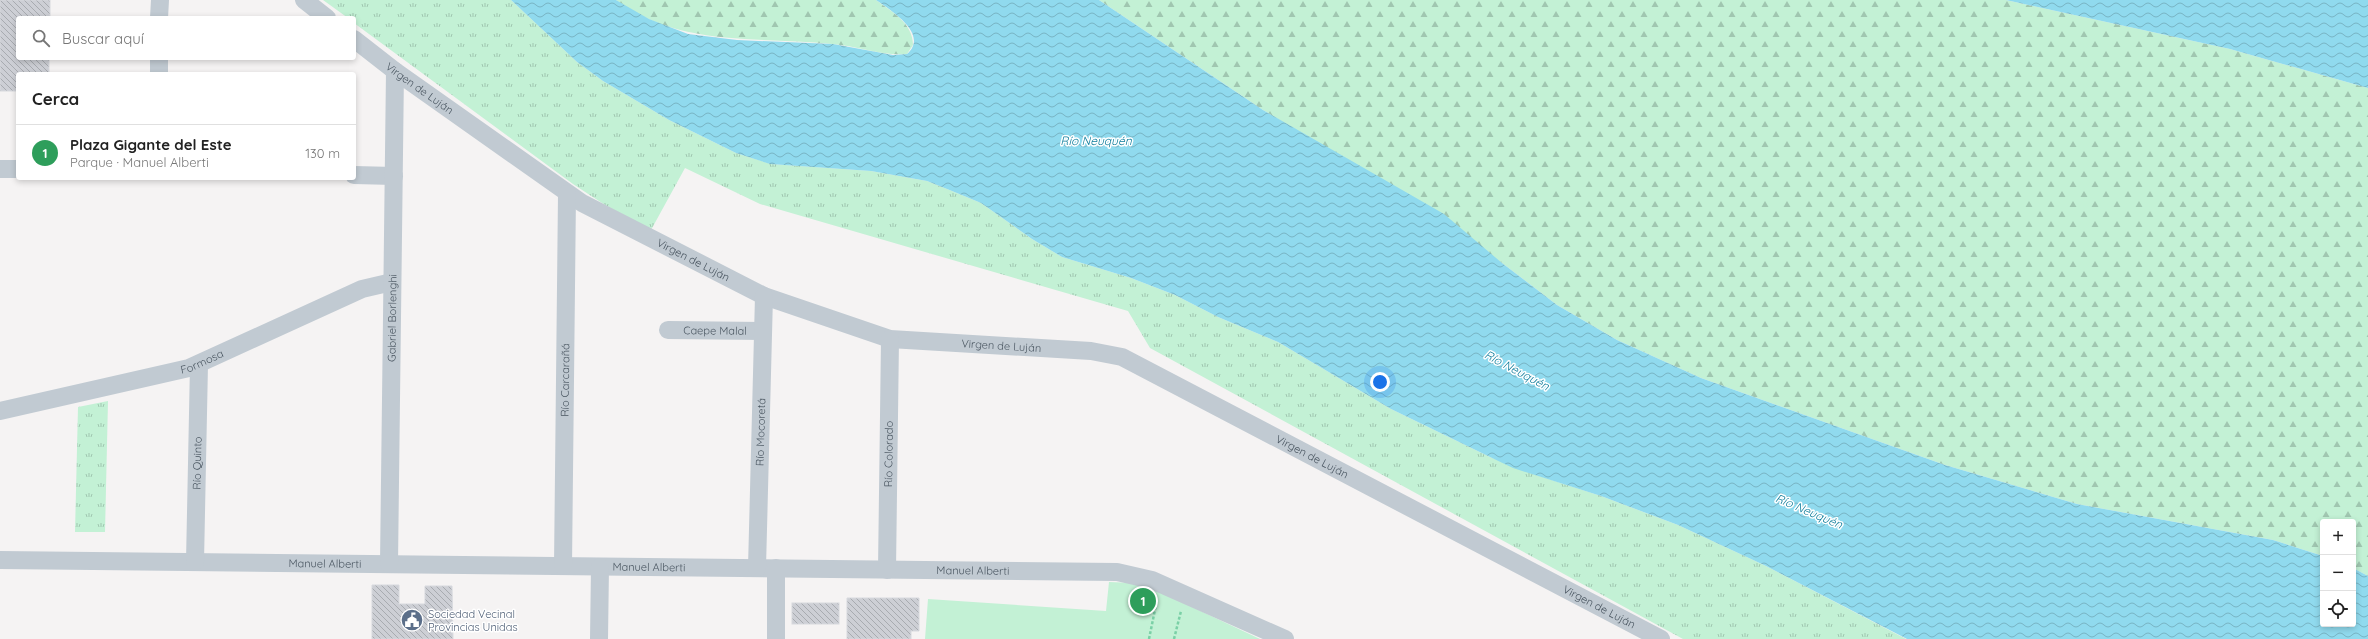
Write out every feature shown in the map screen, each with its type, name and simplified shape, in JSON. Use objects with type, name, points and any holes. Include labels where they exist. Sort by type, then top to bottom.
[{"type":"street","points":[[160,0],[160,16]]},
{"type":"street","points":[[304,0],[324,16]]},
{"type":"street","name":"Virgen de Luján","points":[[356,41],[395,71],[567,194],[618,224],[764,296],[890,339],[1091,351],[1135,362],[1661,639]]},
{"type":"street","points":[[159,60],[159,72]]},
{"type":"street","name":"Gabriel Borlenghi","points":[[389,564],[395,71]]},
{"type":"street","points":[[0,169],[16,169]]},
{"type":"street","points":[[356,175],[394,176]]},
{"type":"street","name":"Río Carcarañá","points":[[563,566],[567,194]]},
{"type":"street","name":"Formosa","points":[[0,411],[161,375],[199,364],[362,289],[392,282]]},
{"type":"street","name":"Río Mocoretá","points":[[758,568],[764,296]]},
{"type":"street","name":"Caepe Malal","points":[[668,330],[763,331]]},
{"type":"street","name":"Río Colorado","points":[[887,570],[890,339]]},
{"type":"street","name":"Río Quinto","points":[[195,562],[199,364]]},
{"type":"street","name":"Manuel Alberti","points":[[0,560],[887,570],[1110,571],[1131,573],[1159,582],[1285,639]]},
{"type":"street","points":[[599,639],[600,566]]},
{"type":"street","points":[[776,568],[776,639]]},
{"type":"path","points":[[1149,639],[1158,597]]},
{"type":"path","points":[[1174,639],[1181,608]]},
{"type":"green space","points":[[323,0],[511,0],[577,62],[603,81],[669,120],[736,153],[771,164],[871,171],[927,181],[981,203],[1032,239],[1062,257],[1131,278],[1175,295],[1218,317],[1278,342],[1391,409],[1490,457],[1536,475],[1601,496],[1678,525],[1766,566],[1906,639],[1683,639],[1150,348],[1128,311],[760,204],[685,168],[651,230],[605,205],[573,184],[356,24],[356,16],[345,16]]},
{"type":"green space","points":[[616,0],[876,0],[906,24],[912,37],[913,45],[907,54],[888,54],[832,44],[720,37],[693,33],[667,26],[641,15]]},
{"type":"green space","points":[[1099,0],[2006,0],[2230,49],[2368,88],[2368,576],[2356,570],[2356,519],[2320,519],[2320,555],[2273,540],[2077,504],[1945,465],[1701,378],[1617,340],[1557,305],[1502,263],[1349,161],[1263,110]]},
{"type":"green space","points":[[108,401],[105,532],[75,532],[78,407]]},
{"type":"green space","points":[[1109,582],[1135,583],[1156,590],[1260,639],[925,639],[928,599],[1106,611]]},
{"type":"water","name":"Río Neuquén","points":[[511,0],[616,0],[649,19],[688,34],[737,40],[833,44],[893,55],[907,54],[913,46],[914,39],[911,31],[905,23],[876,0],[1099,0],[1263,110],[1444,214],[1502,263],[1557,305],[1617,340],[1701,378],[1945,465],[2077,504],[2273,540],[2320,555],[2320,627],[2356,627],[2356,570],[2368,576],[2368,639],[1907,639],[1766,566],[1678,525],[1601,496],[1513,468],[1391,409],[1278,342],[1218,317],[1175,295],[1131,278],[1062,257],[1032,239],[981,203],[927,181],[871,171],[770,164],[736,153],[669,120],[603,81],[577,62]]},
{"type":"water","points":[[2006,0],[2368,0],[2368,88],[2230,49]]},
{"type":"building","points":[[0,0],[50,0],[50,16],[16,16],[16,60],[49,60],[49,72],[16,72],[16,91],[0,91]]},
{"type":"building","name":"Sociedad Vecinal Provincias Unidas","points":[[372,585],[399,585],[399,604],[425,604],[425,586],[452,586],[453,639],[372,639]]},
{"type":"building","points":[[847,598],[919,598],[919,631],[911,631],[911,639],[847,639]]},
{"type":"building","points":[[792,603],[839,603],[839,624],[792,624]]},
{"type":"place","name":"Plaza Gigante del Este","points":[[1143,601]]},
{"type":"place","name":"Sociedad Vecinal Provincias Unidas","points":[[412,620]]}]
